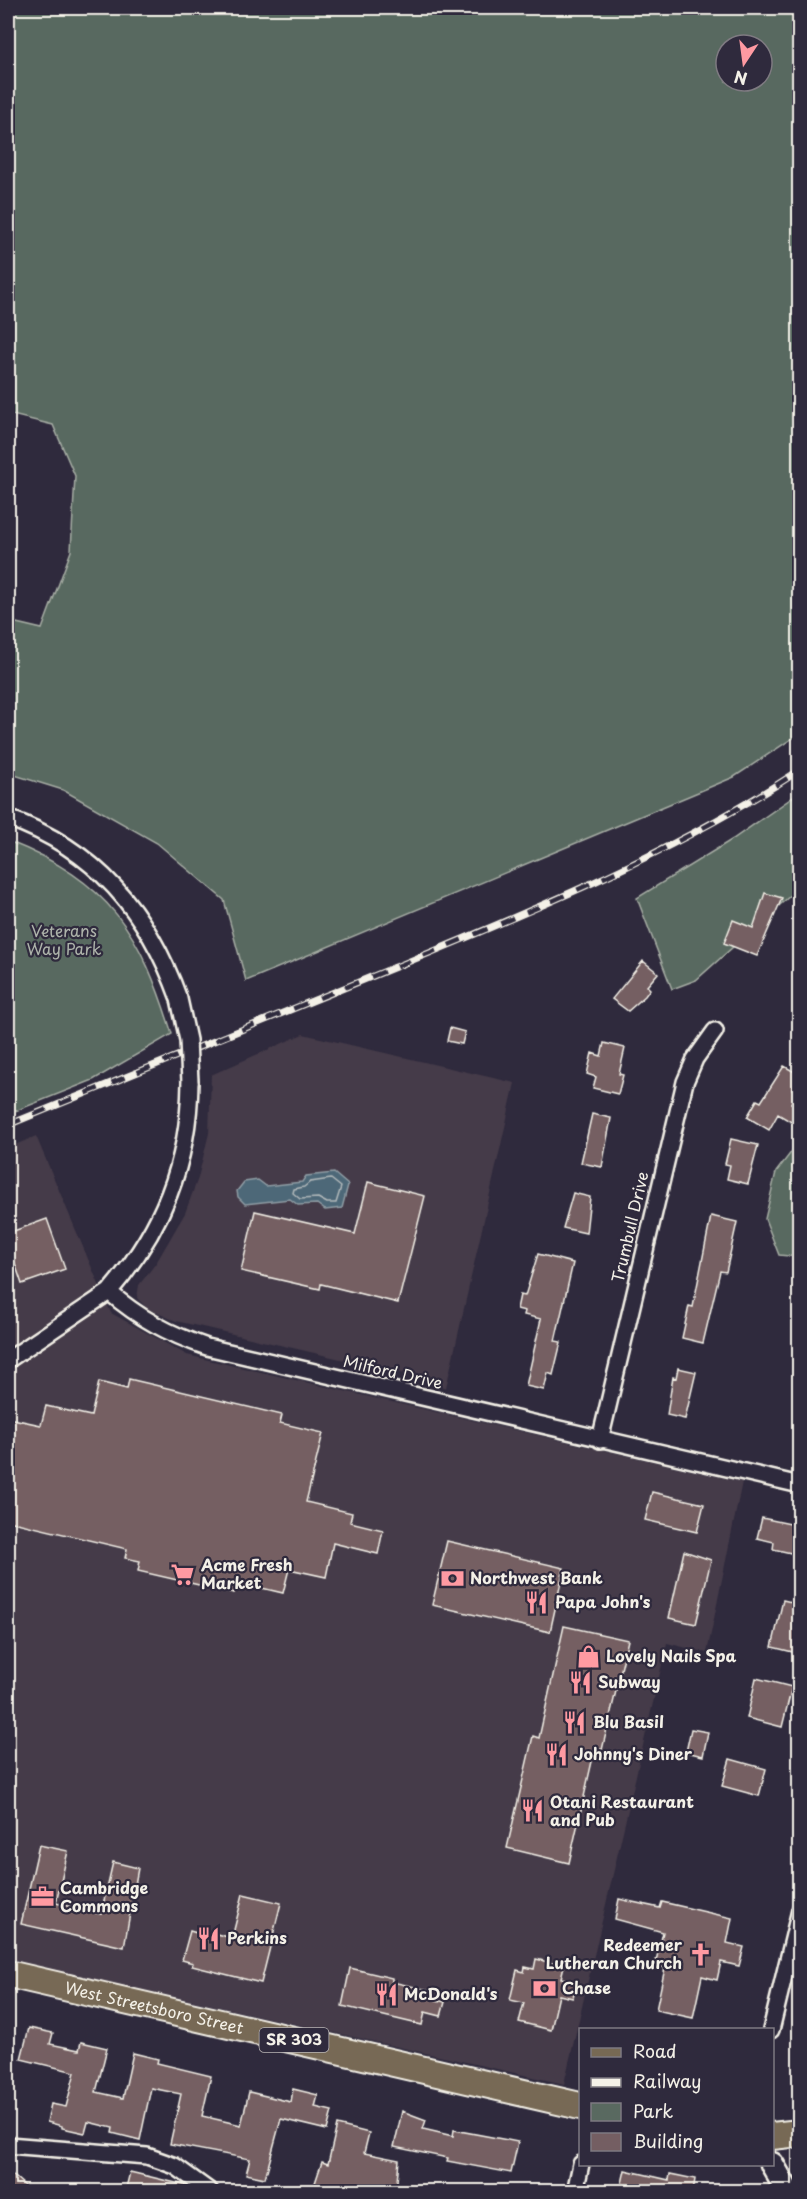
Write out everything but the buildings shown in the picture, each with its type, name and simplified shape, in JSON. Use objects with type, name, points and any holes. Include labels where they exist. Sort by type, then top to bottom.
[{"type":"main road","name":"West Streetsboro Street","points":[[8,1974],[579,2106]]},
{"type":"main road","points":[[774,2136],[800,2133]]},
{"type":"street","points":[[8,818],[63,844],[105,877],[151,933],[179,999],[188,1040],[190,1082],[187,1135],[177,1177],[146,1241],[109,1292],[8,1360]]},
{"type":"street","name":"Trumbull Drive","points":[[600,1440],[685,1082],[695,1059],[715,1031]]},
{"type":"street","name":"Milford Drive","points":[[109,1292],[146,1321],[170,1334],[207,1347],[800,1485]]},
{"type":"street","points":[[771,2028],[800,1910]]},
{"type":"street","points":[[8,2145],[147,2156],[175,2166],[212,2192]]},
{"type":"street","points":[[575,2192],[581,2166]]},
{"type":"street","points":[[773,2166],[788,2192]]},
{"type":"shaded area","points":[[303,1034],[515,1083],[446,1388],[414,1376],[176,1321],[148,1309],[137,1298],[139,1285],[156,1263],[185,1213],[198,1178],[209,1133],[211,1075]]},
{"type":"shaded area","points":[[36,1136],[111,1313],[187,1355],[742,1482],[707,1653],[667,1643],[564,2084],[8,1960],[8,1148]]},
{"type":"green space","points":[[8,8],[799,8],[799,734],[734,777],[246,981],[224,900],[157,843],[63,790],[8,773],[8,621],[42,629],[71,551],[75,476],[53,425],[8,414]]},
{"type":"green space","points":[[799,793],[799,900],[791,895],[696,980],[672,989],[637,898],[733,839]]},
{"type":"green space","name":"Veterans Way Park","points":[[8,841],[43,857],[72,874],[97,893],[117,915],[148,967],[172,1034],[93,1080],[8,1114]]},
{"type":"green space","points":[[799,1142],[799,1257],[779,1255],[765,1219],[776,1172]]},
{"type":"water","points":[[334,1173],[348,1185],[342,1208],[325,1210],[317,1204],[298,1205],[290,1199],[245,1204],[238,1197],[237,1191],[244,1182],[258,1180],[266,1186],[302,1182],[306,1176]]},
{"type":"railway","points":[[8,1125],[550,902],[702,828],[800,770]]},
{"type":"place","name":"Acme Fresh Market","points":[[183,1574]]},
{"type":"place","name":"Northwest Bank","points":[[452,1578]]},
{"type":"place","name":"Papa John's","points":[[537,1602]]},
{"type":"place","name":"Lovely Nails Spa","points":[[588,1656]]},
{"type":"place","name":"Subway","points":[[580,1682]]},
{"type":"place","name":"Blu Basil","points":[[575,1722]]},
{"type":"place","name":"Johnny's Diner","points":[[556,1754]]},
{"type":"place","name":"Otani Restaurant and Pub","points":[[532,1811]]},
{"type":"place","name":"Cambridge Commons","points":[[42,1897]]},
{"type":"place","name":"Perkins","points":[[209,1938]]},
{"type":"place","name":"Redeemer Lutheran Church","points":[[700,1954]]},
{"type":"place","name":"Chase","points":[[544,1988]]},
{"type":"place","name":"McDonald's","points":[[386,1994]]}]
